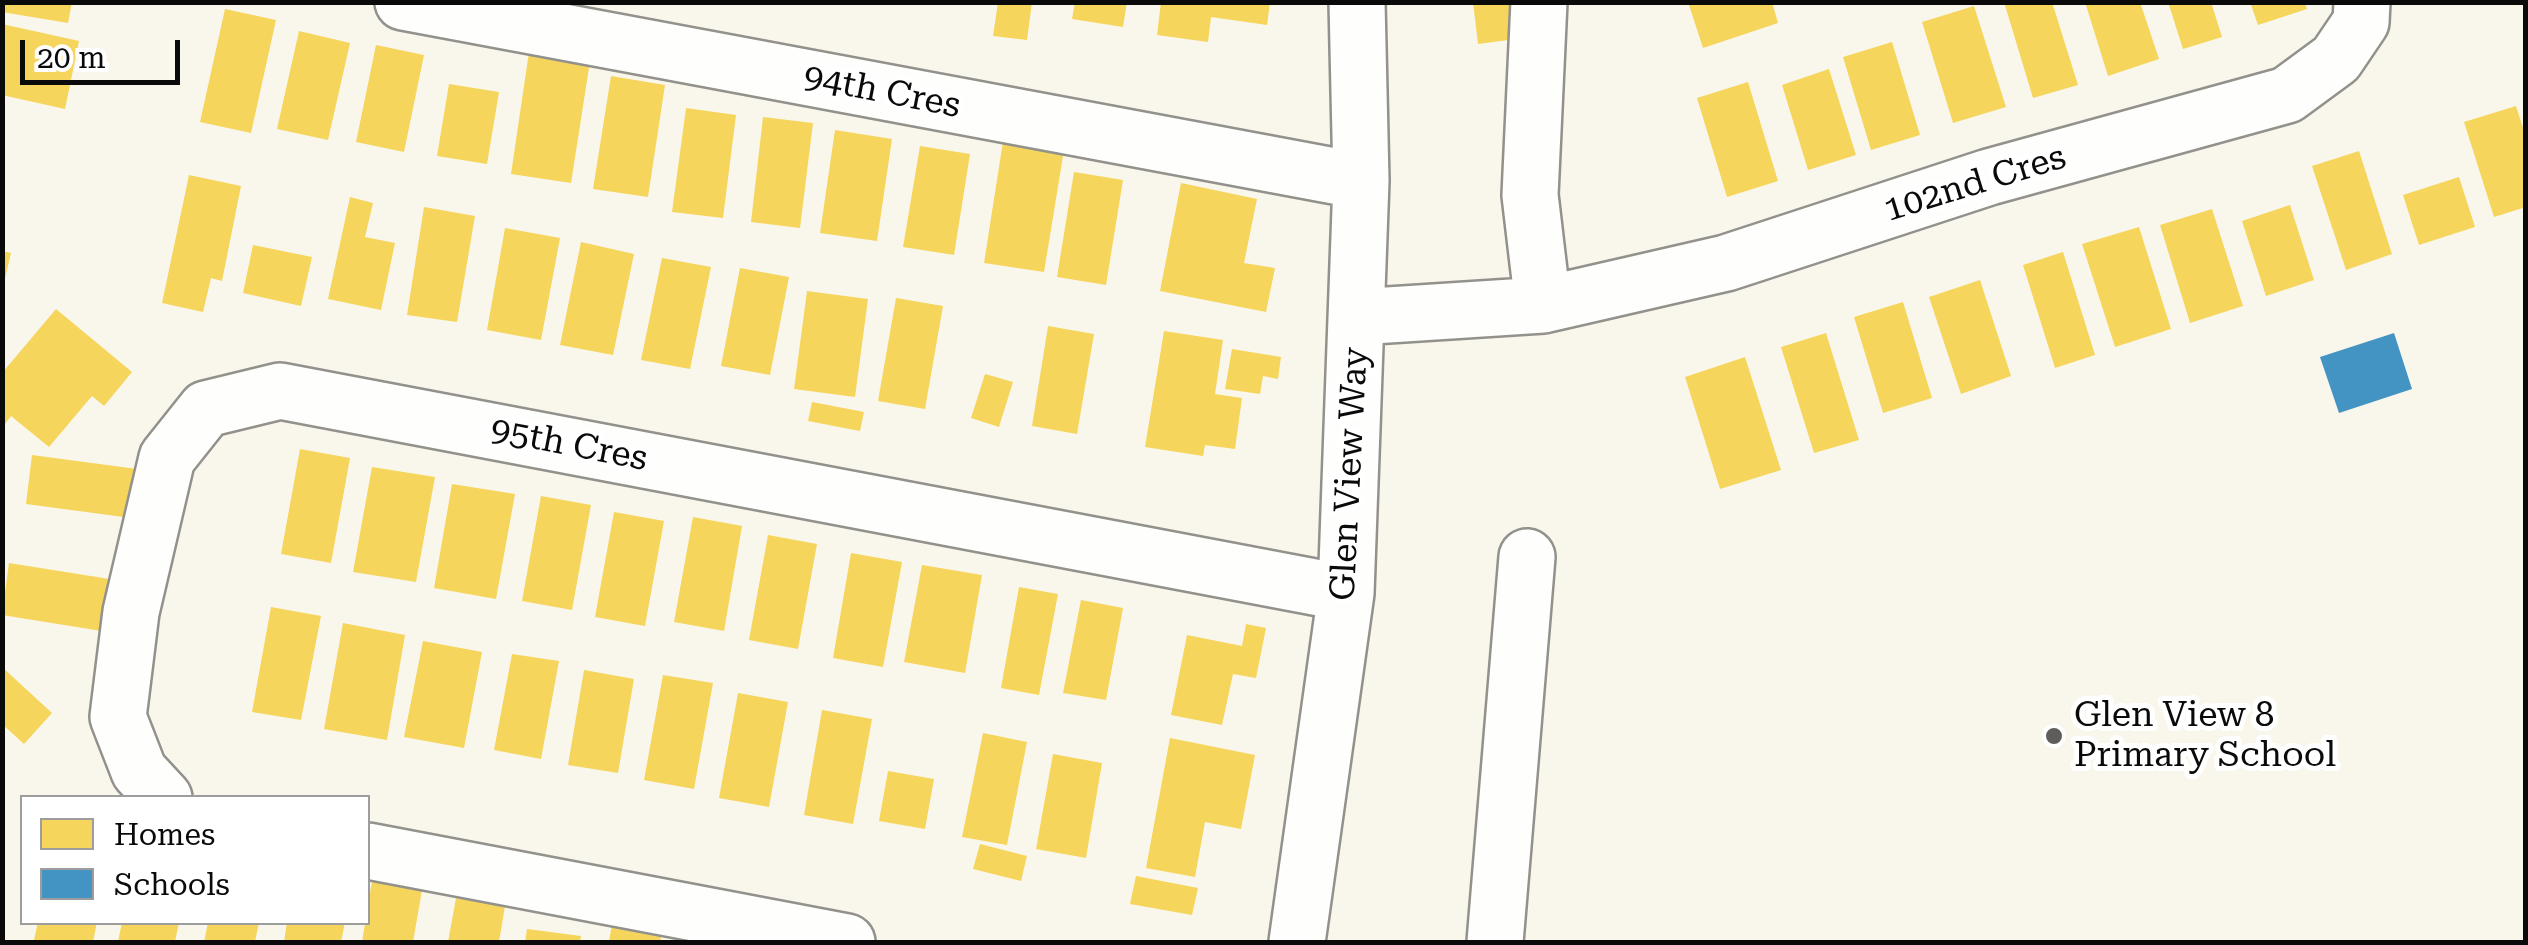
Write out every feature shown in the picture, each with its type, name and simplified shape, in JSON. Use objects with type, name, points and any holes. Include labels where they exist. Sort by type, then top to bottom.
[{"type":"street","name":"94th Cres","points":[[402,2],[1361,181]]},
{"type":"street","name":"Glen View Way","points":[[1297,942],[1346,592],[1361,181],[1357,2]]},
{"type":"street","points":[[1539,2],[1530,195],[1543,304]]},
{"type":"street","name":"102nd Cres","points":[[1358,317],[1543,304],[1726,263],[1989,177],[2288,95],[2336,59],[2361,22],[2362,2]]},
{"type":"street","name":"95th Cres","points":[[161,795],[139,771],[118,717],[131,612],[167,458],[206,408],[280,391],[1346,592]]},
{"type":"street","points":[[1496,942],[1527,557]]},
{"type":"street","points":[[370,852],[847,942]]},
{"type":"building: Homes","points":[[2,2],[72,2],[68,23],[2,12]]},
{"type":"building: Homes","points":[[998,2],[1032,2],[1027,40],[993,36]]},
{"type":"building: Homes","points":[[1075,2],[1127,2],[1123,27],[1072,19]]},
{"type":"building: Homes","points":[[1161,2],[1270,2],[1267,25],[1211,17],[1208,42],[1157,35]]},
{"type":"building: Homes","points":[[1473,2],[1512,2],[1516,39],[1478,44]]},
{"type":"building: Homes","points":[[1688,2],[1772,2],[1778,23],[1703,48]]},
{"type":"building: Homes","points":[[2004,2],[2052,2],[2078,85],[2033,98]]},
{"type":"building: Homes","points":[[2085,2],[2140,2],[2159,59],[2108,76]]},
{"type":"building: Homes","points":[[2168,2],[2211,2],[2222,37],[2183,49]]},
{"type":"building: Homes","points":[[2250,2],[2305,2],[2307,9],[2258,25]]},
{"type":"building: Homes","points":[[1974,6],[2006,107],[1953,123],[1922,22]]},
{"type":"building: Homes","points":[[225,9],[276,20],[251,133],[200,122]]},
{"type":"building: Homes","points":[[2,24],[79,41],[65,109],[2,95]]},
{"type":"building: Homes","points":[[299,31],[350,43],[328,140],[277,129]]},
{"type":"building: Homes","points":[[1892,42],[1920,135],[1871,150],[1843,57]]},
{"type":"building: Homes","points":[[376,45],[424,55],[404,152],[356,142]]},
{"type":"building: Homes","points":[[530,45],[591,55],[571,183],[511,174]]},
{"type":"building: Homes","points":[[1829,69],[1856,155],[1808,170],[1782,85]]},
{"type":"building: Homes","points":[[611,76],[665,85],[648,197],[593,189]]},
{"type":"building: Homes","points":[[1748,82],[1778,181],[1727,197],[1697,98]]},
{"type":"building: Homes","points":[[449,84],[499,92],[487,164],[437,156]]},
{"type":"building: Homes","points":[[2516,106],[2526,137],[2526,207],[2494,217],[2464,122]]},
{"type":"building: Homes","points":[[686,108],[736,115],[723,218],[672,212]]},
{"type":"building: Homes","points":[[763,117],[813,123],[800,228],[751,222]]},
{"type":"building: Homes","points":[[835,130],[892,139],[877,241],[820,233]]},
{"type":"building: Homes","points":[[1004,135],[1065,144],[1044,272],[984,263]]},
{"type":"building: Homes","points":[[920,146],[970,154],[954,255],[903,247]]},
{"type":"building: Homes","points":[[2359,151],[2392,254],[2346,270],[2312,166]]},
{"type":"building: Homes","points":[[1074,172],[1123,180],[1106,285],[1057,277]]},
{"type":"building: Homes","points":[[189,175],[241,186],[222,281],[211,278],[203,312],[162,303]]},
{"type":"building: Homes","points":[[2459,177],[2475,227],[2419,245],[2403,195]]},
{"type":"building: Homes","points":[[1181,183],[1257,199],[1244,263],[1275,268],[1266,312],[1160,291]]},
{"type":"building: Homes","points":[[350,197],[373,203],[365,237],[395,243],[381,310],[328,299]]},
{"type":"building: Homes","points":[[2290,205],[2314,280],[2266,296],[2242,221]]},
{"type":"building: Homes","points":[[424,207],[475,216],[457,322],[407,315]]},
{"type":"building: Homes","points":[[2212,209],[2243,306],[2190,323],[2160,225]]},
{"type":"building: Homes","points":[[2139,227],[2171,329],[2115,347],[2082,244]]},
{"type":"building: Homes","points":[[505,228],[560,238],[541,340],[487,330]]},
{"type":"building: Homes","points":[[581,242],[634,254],[613,355],[560,345]]},
{"type":"building: Homes","points":[[253,245],[312,257],[301,306],[243,293]]},
{"type":"building: Homes","points":[[2,251],[11,253],[4,283],[2,283]]},
{"type":"building: Homes","points":[[2063,252],[2095,355],[2055,368],[2023,265]]},
{"type":"building: Homes","points":[[662,258],[711,267],[690,369],[641,360]]},
{"type":"building: Homes","points":[[740,268],[789,277],[770,375],[721,366]]},
{"type":"building: Homes","points":[[1980,280],[2011,376],[1961,394],[1929,297]]},
{"type":"building: Homes","points":[[807,291],[868,299],[855,397],[794,389]]},
{"type":"building: Homes","points":[[896,298],[943,306],[925,409],[878,401]]},
{"type":"building: Homes","points":[[1903,302],[1932,398],[1883,413],[1854,317]]},
{"type":"building: Homes","points":[[56,309],[132,372],[104,406],[92,396],[49,447],[11,416],[2,428],[2,373]]},
{"type":"building: Homes","points":[[1048,326],[1094,334],[1077,434],[1032,426]]},
{"type":"building: Homes","points":[[1164,331],[1223,340],[1215,394],[1242,398],[1235,449],[1205,445],[1203,456],[1145,447]]},
{"type":"building: Homes","points":[[1826,333],[1859,440],[1814,453],[1781,347]]},
{"type":"building: Homes","points":[[1232,349],[1281,357],[1278,379],[1263,376],[1260,394],[1225,389]]},
{"type":"building: Homes","points":[[1745,357],[1781,470],[1720,489],[1685,377]]},
{"type":"building: Homes","points":[[985,374],[1013,382],[999,427],[971,418]]},
{"type":"building: Homes","points":[[812,402],[864,412],[860,431],[808,421]]},
{"type":"building: Homes","points":[[300,449],[350,458],[331,563],[281,554]]},
{"type":"building: Homes","points":[[32,455],[137,469],[131,518],[26,504]]},
{"type":"building: Homes","points":[[372,467],[435,477],[416,582],[353,572]]},
{"type":"building: Homes","points":[[452,484],[515,494],[496,599],[434,588]]},
{"type":"building: Homes","points":[[541,496],[591,505],[572,610],[522,601]]},
{"type":"building: Homes","points":[[614,512],[664,521],[645,626],[595,617]]},
{"type":"building: Homes","points":[[693,517],[742,526],[724,631],[674,622]]},
{"type":"building: Homes","points":[[768,535],[817,544],[798,649],[749,640]]},
{"type":"building: Homes","points":[[851,553],[902,562],[883,667],[833,658]]},
{"type":"building: Homes","points":[[9,563],[122,581],[114,633],[2,615]]},
{"type":"building: Homes","points":[[922,565],[982,575],[965,673],[904,662]]},
{"type":"building: Homes","points":[[1019,587],[1058,594],[1039,695],[1001,688]]},
{"type":"building: Homes","points":[[1081,600],[1123,608],[1106,700],[1063,693]]},
{"type":"building: Homes","points":[[271,607],[321,616],[301,720],[252,712]]},
{"type":"building: Homes","points":[[343,623],[405,635],[387,740],[324,729]]},
{"type":"building: Homes","points":[[1246,624],[1266,628],[1256,678],[1233,674],[1222,725],[1171,715],[1187,635],[1242,646]]},
{"type":"building: Homes","points":[[423,641],[482,652],[464,748],[404,737]]},
{"type":"building: Homes","points":[[512,654],[559,661],[541,759],[494,750]]},
{"type":"building: Homes","points":[[2,667],[52,713],[24,744],[2,724]]},
{"type":"building: Homes","points":[[584,670],[634,679],[618,773],[568,765]]},
{"type":"building: Homes","points":[[663,675],[713,683],[694,789],[644,780]]},
{"type":"building: Homes","points":[[738,693],[788,702],[769,807],[719,798]]},
{"type":"building: Homes","points":[[822,710],[872,719],[853,824],[804,815]]},
{"type":"building: Homes","points":[[983,733],[1027,742],[1007,845],[962,837]]},
{"type":"building: Homes","points":[[1170,738],[1255,755],[1241,829],[1205,822],[1195,877],[1146,868]]},
{"type":"building: Homes","points":[[1053,754],[1102,763],[1086,858],[1036,849]]},
{"type":"building: Homes","points":[[888,771],[934,779],[925,829],[879,821]]},
{"type":"building: Homes","points":[[980,844],[1027,856],[1021,881],[973,869]]},
{"type":"building: Homes","points":[[1136,876],[1198,888],[1192,915],[1130,904]]},
{"type":"building: Homes","points":[[372,881],[422,890],[413,942],[362,942],[365,925],[370,925]]},
{"type":"building: Homes","points":[[456,898],[505,906],[499,942],[448,942]]},
{"type":"building: Homes","points":[[612,924],[662,933],[660,942],[609,942]]},
{"type":"building: Homes","points":[[37,925],[96,925],[93,942],[34,940]]},
{"type":"building: Homes","points":[[121,925],[178,925],[175,942],[118,942]]},
{"type":"building: Homes","points":[[207,925],[258,925],[255,942],[204,942]]},
{"type":"building: Homes","points":[[287,925],[344,925],[341,942],[284,942]]},
{"type":"building: Homes","points":[[527,929],[581,936],[580,942],[525,942]]},
{"type":"building: Schools","points":[[2394,333],[2412,389],[2339,413],[2320,357]]},
{"type":"place","name":"Glen View 8 Primary School","points":[[2054,736]]}]
